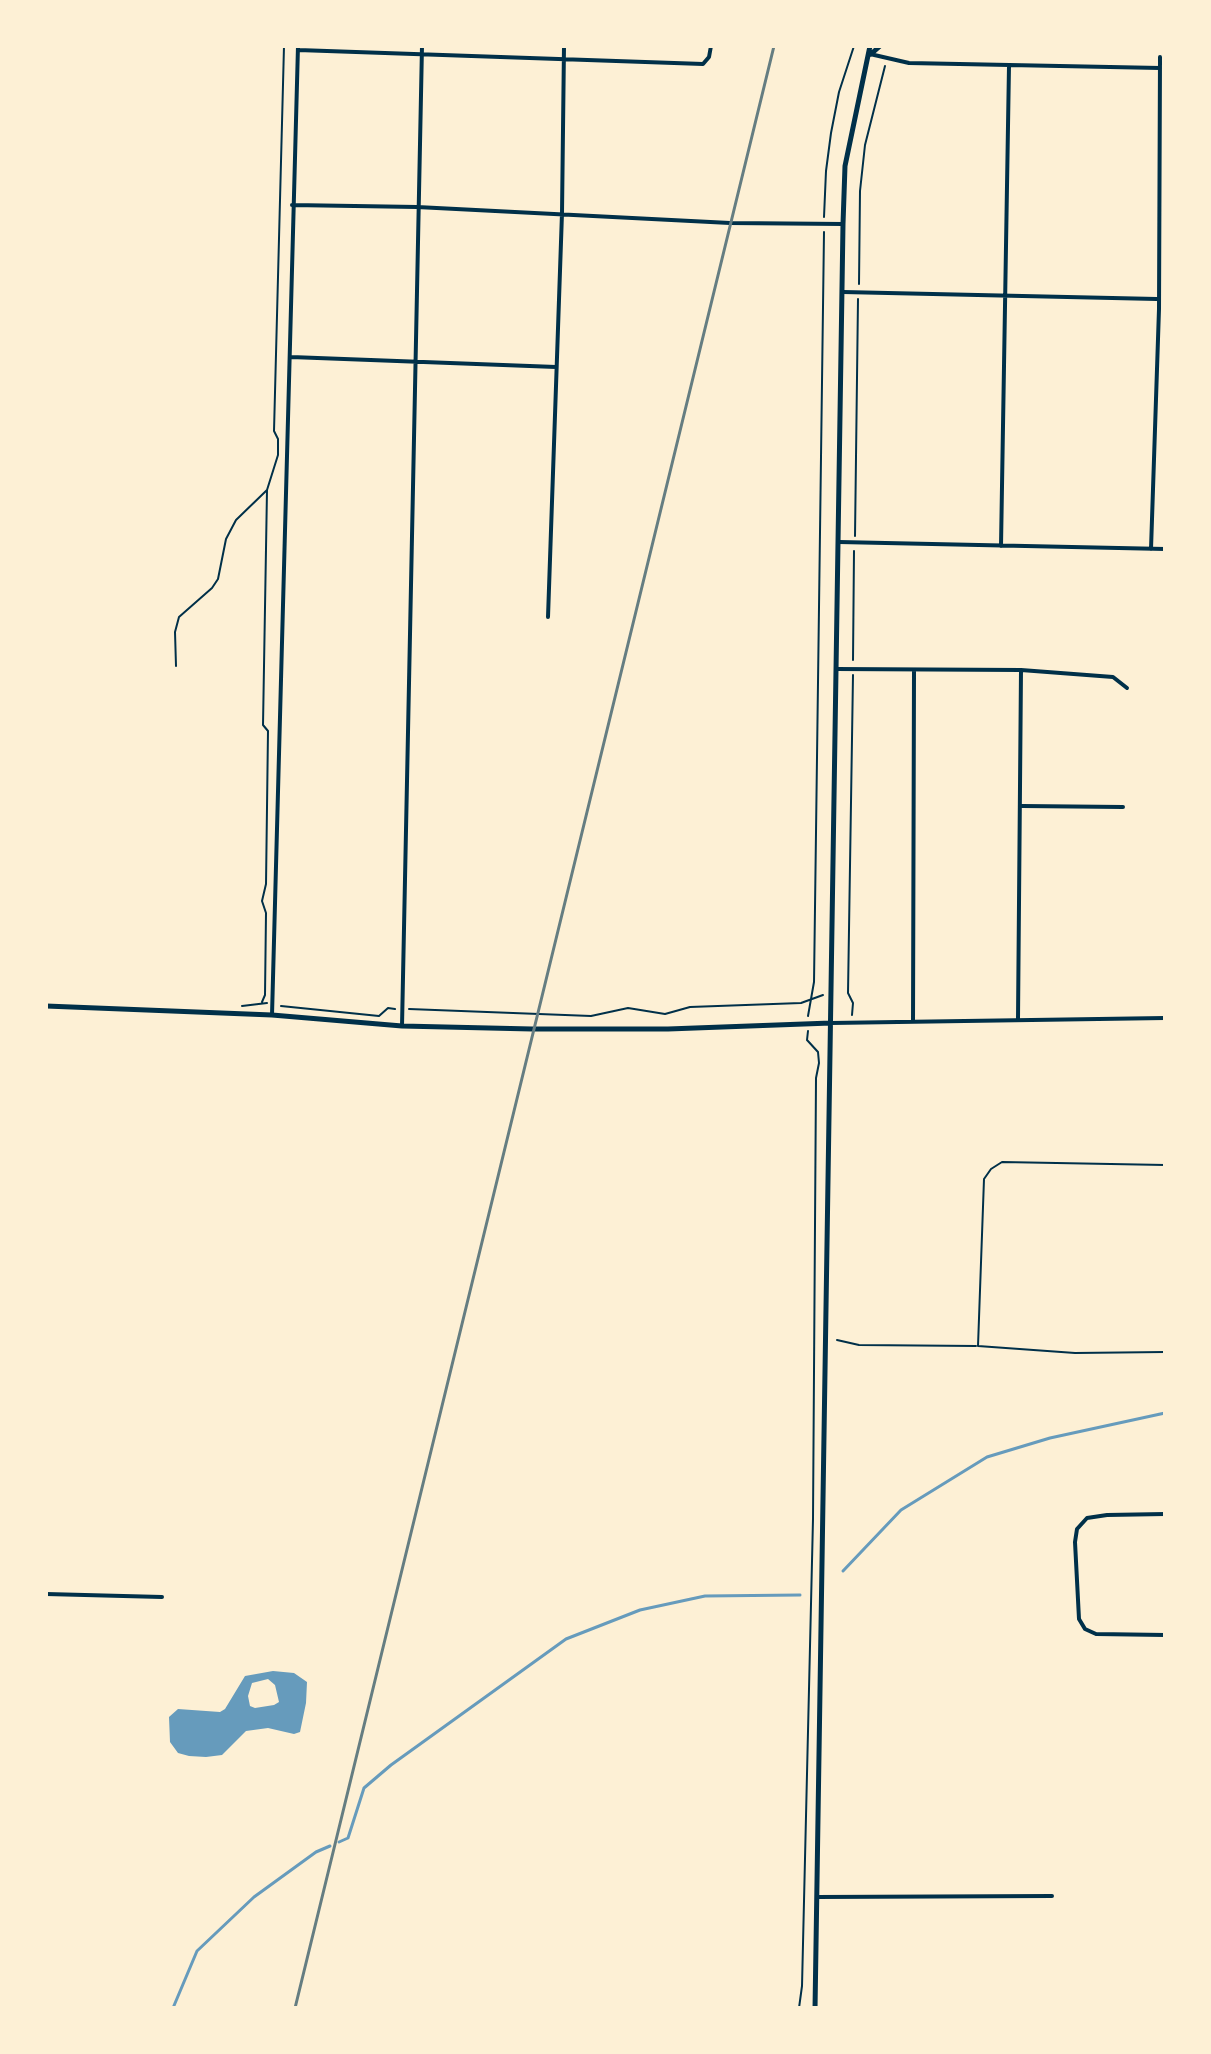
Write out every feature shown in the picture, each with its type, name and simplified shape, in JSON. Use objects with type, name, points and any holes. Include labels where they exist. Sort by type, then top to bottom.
[{"type":"street","points":[[402,1026],[422,46]]},
{"type":"street","points":[[548,617],[562,213],[564,46]]},
{"type":"street","points":[[272,1015],[298,48],[422,56],[703,64],[709,57],[711,46]]},
{"type":"street","points":[[815,2008],[843,224],[845,166],[870,46]]},
{"type":"street","points":[[870,54],[880,46]]},
{"type":"street","points":[[870,54],[909,63],[1160,68]]},
{"type":"street","points":[[1151,549],[1162,308],[1158,299],[1160,57]]},
{"type":"street","points":[[1001,546],[1009,66]]},
{"type":"street","points":[[292,205],[417,207],[730,223],[843,224]]},
{"type":"street","points":[[843,292],[1158,299]]},
{"type":"street","points":[[290,357],[556,367]]},
{"type":"street","points":[[839,542],[1165,549]]},
{"type":"street","points":[[836,669],[1021,670],[1113,677],[1127,688]]},
{"type":"street","points":[[1018,1019],[1021,670]]},
{"type":"street","points":[[913,1022],[914,671]]},
{"type":"street","points":[[1022,806],[1123,807]]},
{"type":"street","points":[[46,1006],[272,1015],[402,1026],[668,1029],[1165,1018]]},
{"type":"street","points":[[1165,1514],[1087,1518],[1077,1529],[1075,1542],[1079,1619],[1085,1629],[1096,1634],[1165,1635]]},
{"type":"street","points":[[46,1594],[162,1597]]},
{"type":"street","points":[[817,1897],[1052,1896]]},
{"type":"path","points":[[284,46],[274,431],[278,439],[278,455],[267,490],[263,725],[268,731],[266,884],[262,901],[266,913],[265,995],[262,1002],[379,1016],[388,1008],[591,1016],[628,1008],[665,1014],[690,1007],[801,1003],[815,996]]},
{"type":"path","points":[[825,213],[831,133],[839,92],[854,46]]},
{"type":"path","points":[[859,283],[860,191],[865,145],[882,72]]},
{"type":"path","points":[[808,1006],[814,982],[824,236]]},
{"type":"path","points":[[855,532],[858,303]]},
{"type":"path","points":[[176,666],[175,632],[179,617],[212,588],[218,579],[226,539],[236,520],[267,490]]},
{"type":"path","points":[[853,663],[854,555]]},
{"type":"path","points":[[852,680],[846,993],[853,1003],[852,1011]]},
{"type":"path","points":[[799,2008],[802,1986],[813,1488],[816,1078],[819,1063],[815,1046],[808,1038]]},
{"type":"path","points":[[978,1346],[984,1179],[991,1169],[1002,1162],[1165,1165]]},
{"type":"path","points":[[837,1340],[859,1345],[978,1346],[1075,1353],[1165,1352]]},
{"type":"water","points":[[273,1671],[294,1673],[307,1682],[300,1732],[294,1734],[268,1728],[246,1731],[222,1755],[206,1757],[178,1753],[170,1742],[169,1717],[178,1709],[220,1712],[245,1676]],"holes":[[[268,1679],[275,1685],[279,1702],[255,1708],[250,1706],[248,1696],[252,1683]]]},
{"type":"waterway","points":[[843,1571],[901,1510],[987,1457],[1050,1438],[1165,1413]]},
{"type":"waterway","points":[[339,1842],[348,1838],[364,1788],[391,1765],[566,1639],[640,1610],[705,1596],[800,1595]]},
{"type":"waterway","points":[[173,2008],[197,1951],[254,1897],[316,1852],[330,1846]]},
{"type":"railway","points":[[295,2008],[774,46]]}]
